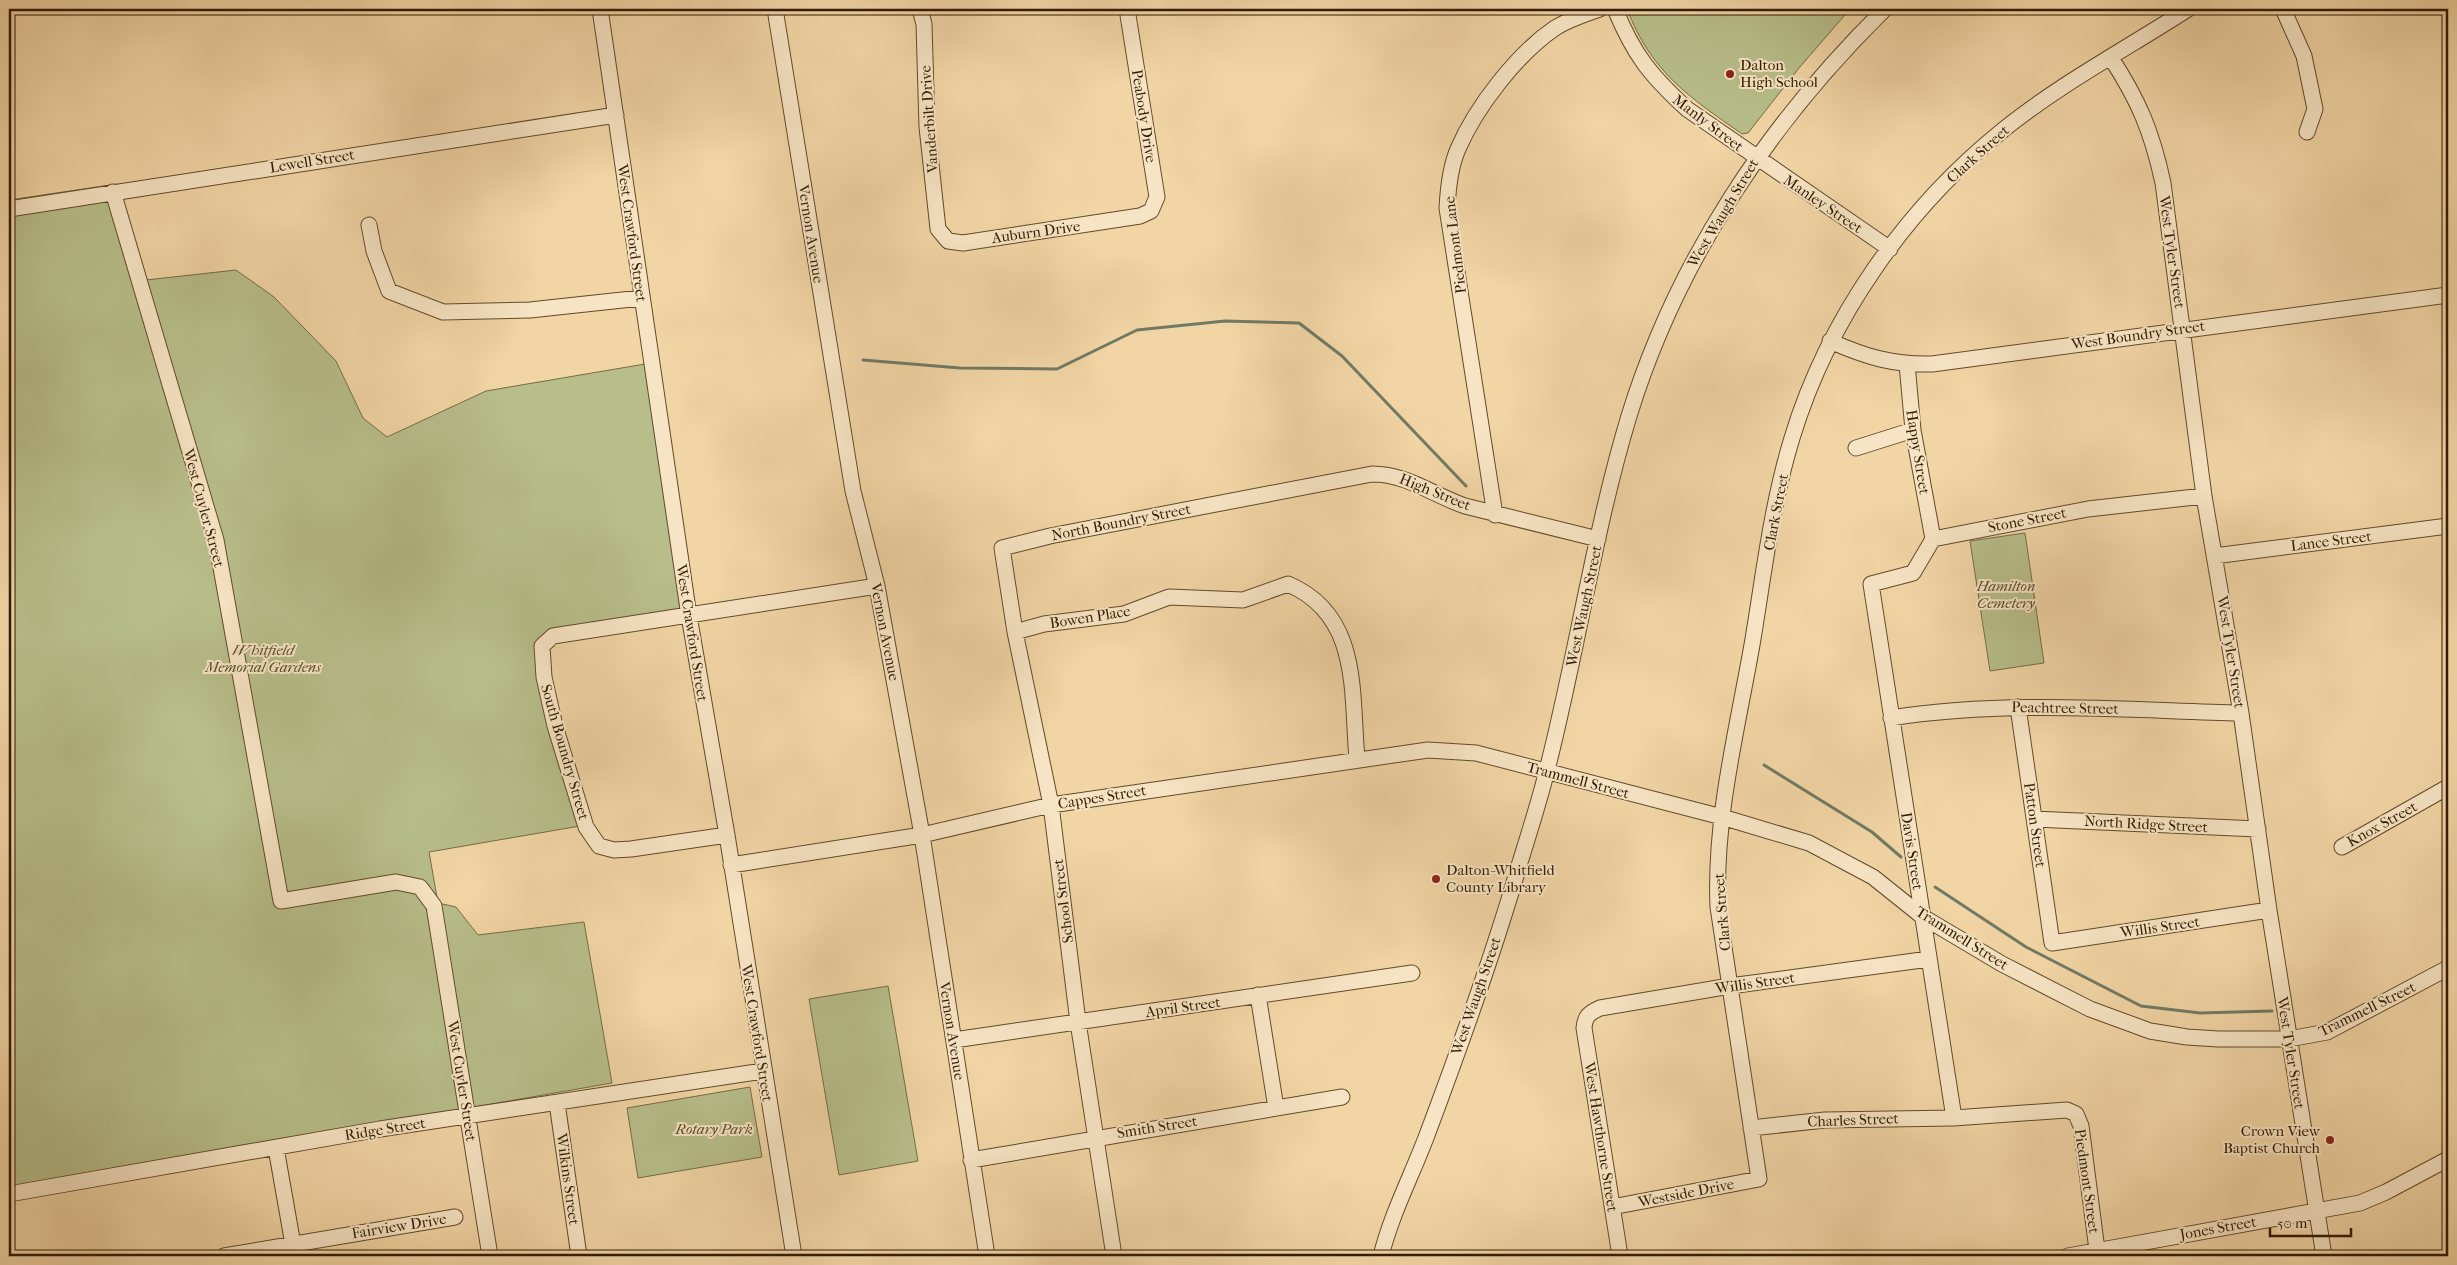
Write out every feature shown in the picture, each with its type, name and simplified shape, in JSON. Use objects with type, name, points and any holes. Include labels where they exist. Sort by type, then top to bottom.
[{"type":"street","name":"West Crawford Street","points":[[600,9],[688,616],[727,835],[763,1071],[794,1256]]},
{"type":"street","name":"Vernon Avenue","points":[[775,9],[853,491],[878,586],[922,835],[987,1256]]},
{"type":"street","name":"Vanderbilt Drive","points":[[920,9],[924,24],[927,127],[938,229]]},
{"type":"street","name":"Peabody Drive","points":[[1127,9],[1156,197],[1151,211],[1140,216]]},
{"type":"street","name":"Piedmont Lane","points":[[1495,515],[1447,208],[1448,185],[1457,150],[1469,126],[1522,57],[1556,27],[1600,9]]},
{"type":"street","name":"Manly Street","points":[[1615,9],[1634,51],[1665,89],[1687,109],[1756,159]]},
{"type":"street","name":"West Waugh Street","points":[[1381,1256],[1481,986],[1547,771],[1598,539],[1629,416],[1655,345],[1708,233],[1756,159],[1827,67],[1885,9]]},
{"type":"street","name":"Clark Street","points":[[1759,1180],[1730,986],[1717,871],[1722,817],[1770,535],[1792,438],[1830,341],[1844,316],[1912,219],[1941,188],[2002,131],[2047,98],[2188,9]]},
{"type":"street","points":[[2283,9],[2304,56],[2315,109],[2307,132]]},
{"type":"street","name":"West Tyler Street","points":[[2111,58],[2130,87],[2146,120],[2155,146],[2163,183],[2204,496],[2241,713],[2268,910],[2324,1256]]},
{"type":"street","name":"Lewell Street","points":[[9,208],[616,115]]},
{"type":"street","name":"Manley Street","points":[[1756,159],[1890,249]]},
{"type":"street","name":"West Cuyler Street","points":[[114,192],[216,540],[281,901],[396,882],[420,887],[434,906],[490,1256]]},
{"type":"street","name":"Auburn Drive","points":[[938,229],[948,240],[963,243],[1140,216]]},
{"type":"street","points":[[369,225],[374,251],[389,291],[443,312],[530,310],[642,298]]},
{"type":"street","name":"West Boundry Street","points":[[1830,341],[1871,358],[1907,364],[1932,364],[2448,295]]},
{"type":"street","name":"Happy Street","points":[[1907,364],[1913,430],[1933,539]]},
{"type":"street","points":[[1856,448],[1913,430]]},
{"type":"street","name":"High Street","points":[[1240,498],[1372,474],[1384,474],[1399,476],[1448,500],[1495,515],[1598,539]]},
{"type":"street","name":"Stone Street","points":[[1933,539],[2088,508],[2204,496]]},
{"type":"street","name":"North Boundry Street","points":[[1002,548],[1050,536],[1240,498]]},
{"type":"street","name":"Lance Street","points":[[2214,556],[2448,526]]},
{"type":"street","name":"Davis Street","points":[[1933,539],[1913,573],[1871,584],[1954,1118]]},
{"type":"street","name":"School Street","points":[[1002,548],[1016,632],[1051,805],[1078,1022],[1114,1256]]},
{"type":"street","name":"Bowen Place","points":[[1016,632],[1044,624],[1124,614],[1169,597],[1243,600],[1288,584],[1300,588],[1326,610],[1343,637],[1349,664],[1357,759]]},
{"type":"street","points":[[688,616],[878,586]]},
{"type":"street","name":"South Boundry Street","points":[[688,616],[553,636],[542,646],[544,677],[555,726],[586,827],[599,846],[614,850],[631,849],[727,835]]},
{"type":"street","name":"Peachtree Street","points":[[1891,718],[1939,710],[2018,707],[2241,713]]},
{"type":"street","name":"Patton Street","points":[[2018,707],[2052,943]]},
{"type":"street","name":"Cappes Street","points":[[731,864],[922,835],[1051,805],[1357,759],[1428,750],[1476,753]]},
{"type":"street","name":"Trammell Street","points":[[1476,753],[1722,817],[1809,843],[1873,877],[1923,917],[2002,964],[2090,1010],[2150,1031],[2187,1038],[2289,1039],[2328,1032],[2448,968]]},
{"type":"street","name":"Knox Street","points":[[2342,847],[2448,786]]},
{"type":"street","name":"North Ridge Street","points":[[2034,819],[2258,829]]},
{"type":"street","name":"Willis Street","points":[[2052,943],[2268,910]]},
{"type":"street","name":"Willis Street","points":[[1585,1018],[1590,1012],[1600,1008],[1730,986],[1929,959]]},
{"type":"street","name":"April Street","points":[[954,1040],[1412,973]]},
{"type":"street","points":[[1258,995],[1276,1108]]},
{"type":"street","name":"West Hawthorne Street","points":[[1585,1018],[1584,1028],[1620,1256]]},
{"type":"street","name":"Ridge Street","points":[[9,1194],[468,1116],[763,1071]]},
{"type":"street","name":"Smith Street","points":[[971,1160],[1342,1096]]},
{"type":"street","name":"Wilkins Street","points":[[557,1103],[579,1256]]},
{"type":"street","name":"Piedmont Street","points":[[1954,1118],[2067,1110],[2076,1114],[2081,1126],[2097,1250]]},
{"type":"street","name":"Charles Street","points":[[1752,1128],[1825,1120],[1954,1118]]},
{"type":"street","points":[[276,1148],[294,1250]]},
{"type":"street","name":"Jones Street","points":[[2068,1256],[2360,1203],[2386,1192],[2448,1159]]},
{"type":"street","name":"Westside Drive","points":[[1612,1207],[1759,1180]]},
{"type":"street","name":"Fairview Drive","points":[[224,1256],[294,1250],[456,1217]]},
{"type":"green space","name":"Dalton High School","points":[[1627,9],[1850,9],[1799,68],[1748,133],[1742,134],[1689,95],[1660,66],[1637,31]]},
{"type":"green space","name":"Whitfield Memorial Gardens","points":[[117,184],[146,280],[236,270],[274,297],[336,361],[363,418],[387,437],[486,391],[645,364],[683,610],[539,639],[580,826],[429,852],[438,903],[456,907],[478,935],[584,922],[612,1083],[9,1188],[9,200]]},
{"type":"green space","name":"Hamilton Cemetery","points":[[2025,533],[2044,663],[1990,671],[1970,541]]},
{"type":"green space","points":[[888,986],[918,1161],[839,1175],[809,999]]},
{"type":"green space","name":"Rotary Park","points":[[750,1087],[762,1157],[638,1178],[627,1108]]},
{"type":"waterway","points":[[863,360],[960,368],[1057,369],[1137,330],[1225,321],[1299,323],[1342,356],[1466,486]]},
{"type":"waterway","points":[[1764,765],[1872,832],[1901,857]]},
{"type":"waterway","points":[[1935,887],[2026,947],[2141,1006],[2200,1013],[2272,1011]]},
{"type":"place","name":"Dalton High School","points":[[1730,74]]},
{"type":"place","name":"Dalton-Whitfield County Library","points":[[1436,879]]},
{"type":"place","name":"Crown View Baptist Church","points":[[2330,1140]]}]
